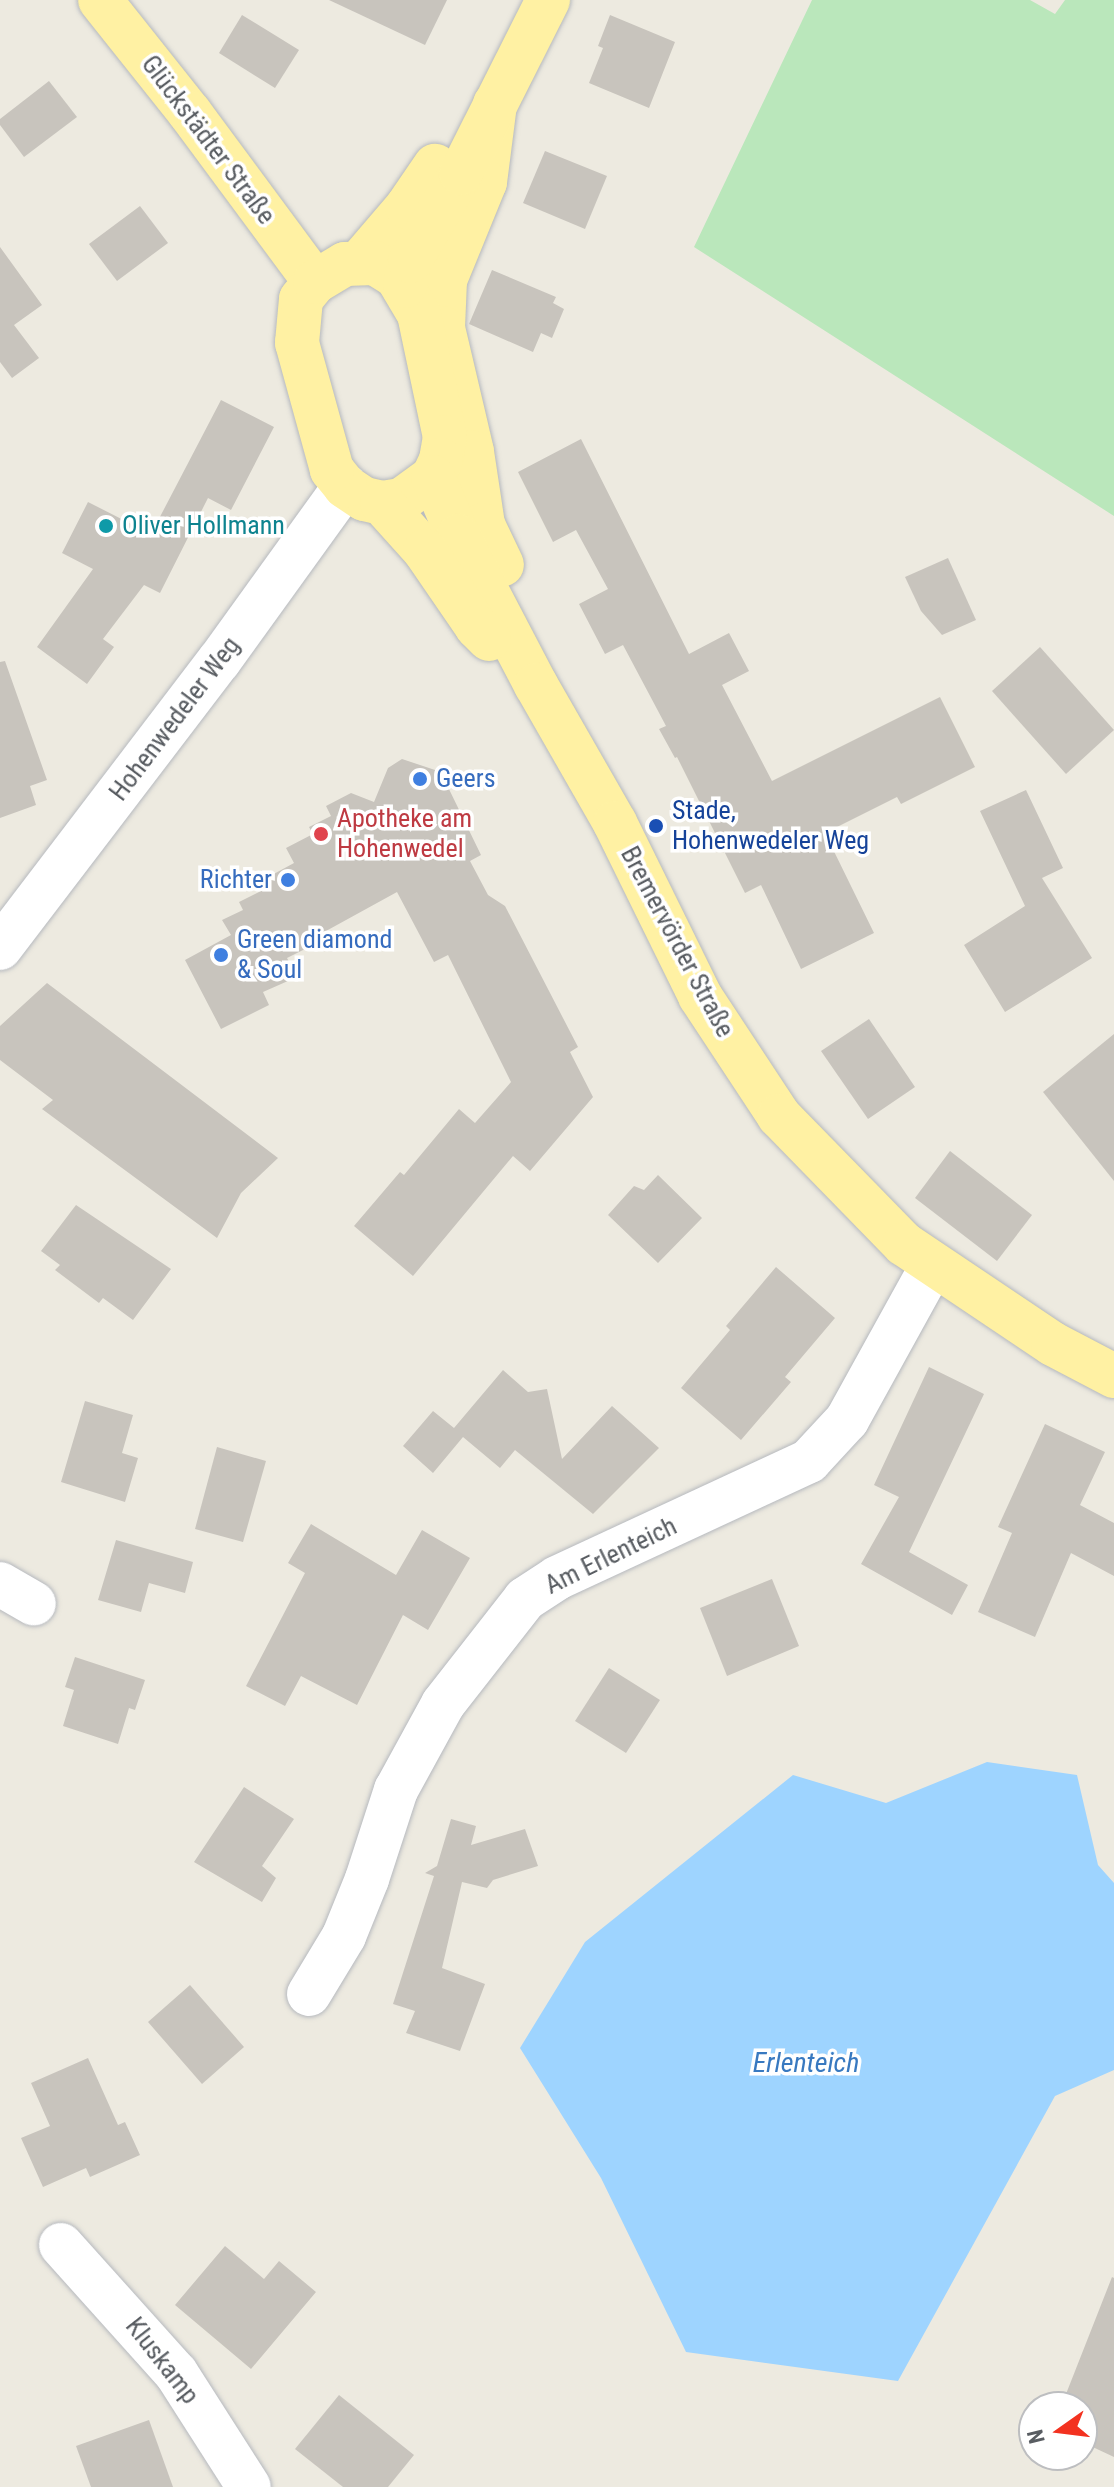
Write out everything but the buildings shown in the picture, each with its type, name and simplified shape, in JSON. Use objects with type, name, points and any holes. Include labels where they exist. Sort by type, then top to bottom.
[{"type":"main road","name":"Glückstädter Straße","points":[[100,0],[190,113],[315,282]]},
{"type":"main road","points":[[405,286],[410,261],[461,173],[548,0]]},
{"type":"main road","points":[[359,263],[407,207],[440,158],[495,104]]},
{"type":"main road","points":[[495,104],[485,182],[445,280],[443,328],[472,452],[483,525],[515,592],[536,685]]},
{"type":"main road","points":[[315,282],[345,264],[375,263],[405,286],[419,314],[443,417],[441,460],[433,477],[401,500],[364,495]]},
{"type":"main road","name":"Bremervörder Straße","points":[[315,282],[301,299],[297,343],[332,470],[425,551],[477,627],[536,685]]},
{"type":"main road","name":"Bremervörder Straße","points":[[433,477],[458,536],[536,685],[615,823],[700,996],[779,1116],[904,1244],[1053,1344],[1114,1376]]},
{"type":"street","name":"Hohenwedeler Weg","points":[[2,941],[219,661],[364,495]]},
{"type":"street","name":"Am Erlenteich","points":[[309,1994],[344,1936],[396,1790],[443,1704],[525,1599],[557,1578],[809,1461],[847,1420],[933,1264]]},
{"type":"street","name":"Kluskamp","points":[[61,2245],[176,2373],[249,2487]]},
{"type":"green space","points":[[812,0],[1030,0],[1055,14],[1065,0],[1114,0],[1114,516],[694,247]]},
{"type":"water","name":"Erlenteich","points":[[987,1762],[1077,1775],[1098,1865],[1114,1883],[1114,2070],[1055,2096],[898,2381],[686,2352],[601,2178],[520,2048],[585,1942],[793,1775],[886,1803]]},
{"type":"place","name":"Oliver Hollmann","points":[[106,526]]},
{"type":"place","name":"Geers","points":[[420,779]]},
{"type":"place","name":"Stade, Hohenwedeler Weg","points":[[656,826]]},
{"type":"place","name":"Apotheke am Hohenwedel","points":[[321,834]]},
{"type":"place","name":"Richter","points":[[288,880]]},
{"type":"place","name":"Green diamond & Soul","points":[[221,955]]}]
